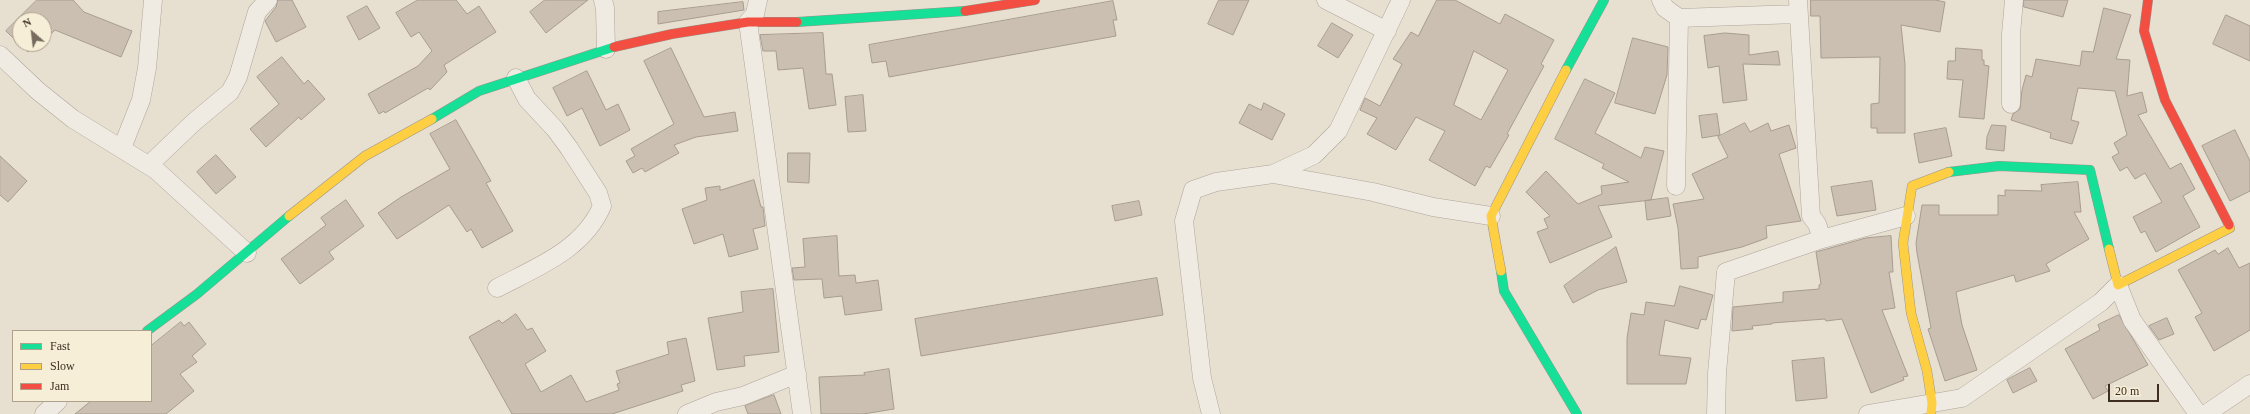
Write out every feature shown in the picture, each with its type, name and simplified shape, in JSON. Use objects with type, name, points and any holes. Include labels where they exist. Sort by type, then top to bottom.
[{"type":"street","points":[[122,148],[141,100],[147,68],[153,0]]},
{"type":"street","points":[[149,165],[194,122],[230,92],[238,76],[257,12],[268,0]]},
{"type":"street","points":[[603,0],[605,8],[606,49]]},
{"type":"street","points":[[754,10],[772,23],[973,10],[1035,0]]},
{"type":"street","points":[[1326,0],[1387,31]]},
{"type":"street","points":[[1211,414],[1202,378],[1184,221],[1193,190],[1216,182],[1273,174],[1314,154],[1338,131],[1402,0]]},
{"type":"street","points":[[1577,414],[1504,291],[1491,216],[1533,132],[1604,0]]},
{"type":"street","points":[[1660,0],[1665,8],[1679,18],[1798,7],[1804,75],[1803,91],[1810,216],[1817,224],[1822,240]]},
{"type":"street","points":[[2011,104],[2011,34],[2014,0]]},
{"type":"street","points":[[1868,414],[1931,408],[1962,398],[2101,302],[2118,285],[2230,228],[2165,100],[2144,31],[2148,0]]},
{"type":"street","points":[[148,330],[197,294],[238,258],[247,253],[286,219],[365,156],[445,112],[479,91],[606,49],[672,34],[754,10]]},
{"type":"street","points":[[754,10],[802,414]]},
{"type":"street","points":[[1676,186],[1679,18]]},
{"type":"street","points":[[0,55],[38,91],[72,119],[149,165],[247,253]]},
{"type":"street","points":[[497,288],[564,253],[588,229],[602,206],[598,193],[569,148],[555,129],[527,99],[516,78]]},
{"type":"street","points":[[1931,408],[1927,371],[1911,313],[1903,243],[1906,216],[1912,186],[1929,177],[1990,165],[2090,170],[2118,285],[2132,320],[2198,414]]},
{"type":"street","points":[[1273,174],[1373,192],[1433,207],[1491,216]]},
{"type":"street","points":[[1716,414],[1717,373],[1726,272],[1822,240],[1906,216]]},
{"type":"street","points":[[687,414],[716,402],[743,396],[797,374]]},
{"type":"street","points":[[2206,414],[2250,384]]},
{"type":"street","points":[[44,414],[57,402]]},
{"type":"building","points":[[37,0],[73,0],[84,12],[132,31],[121,57],[55,30],[52,33],[52,12],[25,12]]},
{"type":"building","points":[[278,0],[292,0],[306,27],[276,42],[265,21],[276,7]]},
{"type":"building","points":[[418,0],[456,0],[467,14],[479,6],[496,32],[444,65],[447,72],[430,90],[428,88],[385,113],[384,111],[379,114],[368,94],[418,66],[432,51],[419,32],[411,37],[396,13]]},
{"type":"building","points":[[545,0],[588,0],[546,33],[530,12]]},
{"type":"building","points":[[1219,0],[1249,0],[1233,35],[1208,24]]},
{"type":"building","points":[[1437,0],[1455,0],[1500,24],[1505,14],[1554,40],[1541,64],[1544,66],[1507,134],[1509,135],[1490,168],[1486,166],[1475,186],[1429,160],[1445,131],[1416,117],[1396,150],[1367,134],[1377,118],[1360,110],[1365,98],[1380,106],[1402,64],[1393,59],[1411,32],[1418,36]],"holes":[[[1474,51],[1508,70],[1481,120],[1454,105]]]},
{"type":"building","points":[[1811,0],[1935,0],[1945,2],[1940,32],[1901,25],[1905,64],[1905,133],[1877,133],[1877,128],[1871,128],[1871,104],[1879,103],[1880,57],[1821,58],[1820,16],[1811,16]]},
{"type":"building","points":[[2024,0],[2068,0],[2063,17],[2024,7]]},
{"type":"building","points":[[1113,1],[1117,20],[1113,20],[1116,36],[889,77],[886,61],[872,63],[869,45]]},
{"type":"building","points":[[743,2],[744,10],[658,24],[658,12]]},
{"type":"building","points":[[367,6],[380,28],[359,40],[347,17]]},
{"type":"building","points":[[2104,8],[2131,15],[2116,59],[2130,60],[2127,96],[2142,92],[2147,112],[2138,115],[2170,169],[2181,163],[2195,189],[2183,196],[2200,227],[2156,252],[2145,231],[2141,233],[2133,217],[2162,202],[2145,173],[2135,179],[2127,167],[2120,171],[2112,157],[2119,153],[2114,143],[2127,135],[2115,91],[2078,88],[2071,120],[2079,122],[2072,144],[2050,138],[2051,133],[2011,120],[2013,114],[2020,109],[2022,90],[2026,75],[2032,77],[2036,59],[2080,66],[2082,51],[2093,52]]},
{"type":"building","points":[[2226,15],[2250,26],[2250,61],[2213,44]]},
{"type":"building","points":[[1332,23],[1353,35],[1338,58],[1318,46]]},
{"type":"building","points":[[12,25],[12,37],[6,31]]},
{"type":"building","points":[[823,33],[826,74],[832,74],[836,105],[809,109],[803,68],[778,70],[776,51],[763,51],[760,35]]},
{"type":"building","points":[[1725,33],[1749,35],[1749,55],[1778,51],[1780,65],[1743,64],[1747,100],[1723,103],[1719,66],[1708,68],[1704,36]]},
{"type":"building","points":[[1633,38],[1668,47],[1667,75],[1655,114],[1615,103]]},
{"type":"building","points":[[671,48],[704,117],[735,112],[738,131],[696,137],[674,145],[679,153],[645,172],[642,168],[633,173],[626,161],[635,156],[631,149],[674,124],[644,61]]},
{"type":"building","points":[[1956,48],[1982,50],[1982,60],[1984,60],[1984,65],[1989,66],[1984,119],[1959,117],[1963,80],[1947,79],[1948,61],[1955,61]]},
{"type":"building","points":[[282,57],[304,84],[308,80],[325,99],[301,120],[299,117],[266,147],[250,129],[279,104],[257,77]]},
{"type":"building","points":[[587,71],[606,110],[618,104],[630,130],[600,146],[582,108],[567,116],[553,88]]},
{"type":"building","points":[[1585,79],[1615,93],[1595,133],[1641,158],[1645,147],[1664,151],[1651,200],[1598,206],[1612,237],[1550,263],[1537,232],[1548,228],[1544,219],[1550,216],[1526,192],[1546,171],[1578,204],[1602,194],[1601,186],[1629,182],[1602,168],[1604,164],[1555,139]]},
{"type":"building","points":[[863,95],[866,131],[848,132],[845,97]]},
{"type":"building","points":[[1264,103],[1285,114],[1272,140],[1239,123],[1249,104],[1261,110]]},
{"type":"building","points":[[1717,114],[1720,135],[1702,138],[1699,116]]},
{"type":"building","points":[[456,120],[491,181],[486,183],[513,231],[482,248],[471,229],[467,232],[449,205],[397,239],[378,213],[401,197],[450,169],[430,134]]},
{"type":"building","points":[[1745,123],[1750,132],[1768,123],[1771,131],[1789,125],[1796,148],[1779,154],[1801,221],[1766,226],[1767,238],[1742,247],[1698,257],[1698,268],[1681,269],[1678,228],[1673,204],[1704,199],[1692,174],[1728,157],[1718,137]]},
{"type":"building","points":[[1992,125],[2006,126],[2004,151],[1986,149],[1987,137]]},
{"type":"building","points":[[1946,128],[1952,156],[1919,163],[1914,134]]},
{"type":"building","points":[[2235,130],[2250,161],[2250,191],[2230,201],[2202,146]]},
{"type":"building","points":[[788,153],[810,153],[809,183],[788,182]]},
{"type":"building","points":[[216,155],[236,177],[216,194],[197,172]]},
{"type":"building","points":[[0,156],[27,181],[8,202],[0,195]]},
{"type":"building","points":[[754,180],[761,207],[763,207],[765,226],[753,229],[758,249],[729,257],[723,234],[694,244],[682,209],[707,200],[705,188],[720,186],[720,190]]},
{"type":"building","points":[[1872,181],[1876,210],[1837,216],[1831,187]]},
{"type":"building","points":[[2078,182],[2081,212],[2074,212],[2089,239],[2046,264],[2050,271],[2016,282],[2014,275],[1956,292],[1962,325],[1977,370],[1945,381],[1928,329],[1931,328],[1917,253],[1916,243],[1922,205],[1939,205],[1939,215],[1998,215],[1998,195],[2005,196],[2005,190],[2042,191],[2041,185]]},
{"type":"building","points":[[1668,198],[1671,216],[1647,220],[1645,201]]},
{"type":"building","points":[[346,200],[364,226],[329,252],[334,259],[300,284],[281,259],[326,225],[321,218]]},
{"type":"building","points":[[1139,201],[1142,215],[1115,221],[1112,206]]},
{"type":"building","points":[[837,236],[839,276],[855,275],[856,283],[878,280],[882,310],[845,315],[842,296],[824,298],[822,279],[794,280],[792,268],[805,267],[803,239]]},
{"type":"building","points":[[1891,236],[1893,272],[1889,272],[1895,308],[1882,310],[1908,376],[1903,377],[1904,380],[1871,393],[1842,319],[1772,323],[1752,326],[1753,329],[1732,331],[1733,307],[1783,302],[1783,292],[1819,289],[1819,285],[1821,284],[1816,252],[1866,238]]},
{"type":"building","points":[[1616,247],[1627,282],[1598,290],[1573,303],[1564,286]]},
{"type":"building","points":[[2228,248],[2239,268],[2250,263],[2250,330],[2214,351],[2195,317],[2202,313],[2178,270],[2215,250],[2218,254]]},
{"type":"building","points":[[1157,278],[1163,315],[921,356],[915,319]]},
{"type":"building","points":[[1680,286],[1713,295],[1706,320],[1701,319],[1698,329],[1665,320],[1659,355],[1691,358],[1686,384],[1627,384],[1627,338],[1631,313],[1644,315],[1646,302],[1674,306]]},
{"type":"building","points":[[773,289],[779,352],[744,356],[745,366],[717,370],[708,318],[743,312],[741,292]]},
{"type":"building","points":[[516,314],[527,330],[532,328],[546,351],[525,364],[541,392],[571,375],[586,402],[619,390],[617,384],[620,383],[616,371],[669,354],[667,342],[686,338],[695,381],[681,385],[683,391],[612,414],[512,414],[469,337],[499,320],[502,323]]},
{"type":"building","points":[[2119,315],[2148,365],[2105,386],[2108,391],[2093,399],[2065,349],[2100,330],[2098,325]]},
{"type":"building","points":[[2167,318],[2174,334],[2159,340],[2149,326]]},
{"type":"building","points":[[181,322],[184,326],[189,322],[206,344],[192,356],[197,362],[180,374],[194,391],[166,414],[75,414],[90,402],[152,402],[152,345]]},
{"type":"building","points":[[1824,358],[1827,398],[1796,401],[1792,361]]},
{"type":"building","points":[[2030,368],[2037,381],[2013,393],[2007,380]]},
{"type":"building","points":[[889,369],[894,409],[863,414],[821,414],[819,377],[865,375],[864,373]]},
{"type":"building","points":[[774,395],[781,414],[748,414],[745,406]]},
{"type":"traffic: fast","points":[[1566,70],[1604,0]]},
{"type":"traffic: fast","points":[[797,22],[965,11]]},
{"type":"traffic: fast","points":[[432,119],[479,91],[614,47]]},
{"type":"traffic: fast","points":[[1949,172],[1999,166],[2090,170],[2109,249]]},
{"type":"traffic: fast","points":[[148,330],[197,294],[289,216]]},
{"type":"traffic: fast","points":[[1501,271],[1504,291],[1577,414]]},
{"type":"traffic: slow","points":[[1501,271],[1491,216],[1566,70]]},
{"type":"traffic: slow","points":[[289,216],[365,156],[432,119]]},
{"type":"traffic: slow","points":[[1931,414],[1932,403],[1927,371],[1911,313],[1903,243],[1912,186],[1949,172]]},
{"type":"traffic: slow","points":[[2109,249],[2118,285],[2230,228],[2229,225]]},
{"type":"traffic: jam","points":[[965,11],[1035,0]]},
{"type":"traffic: jam","points":[[2148,0],[2144,31],[2165,100],[2229,225]]},
{"type":"traffic: jam","points":[[614,47],[672,34],[748,22],[797,22]]}]
